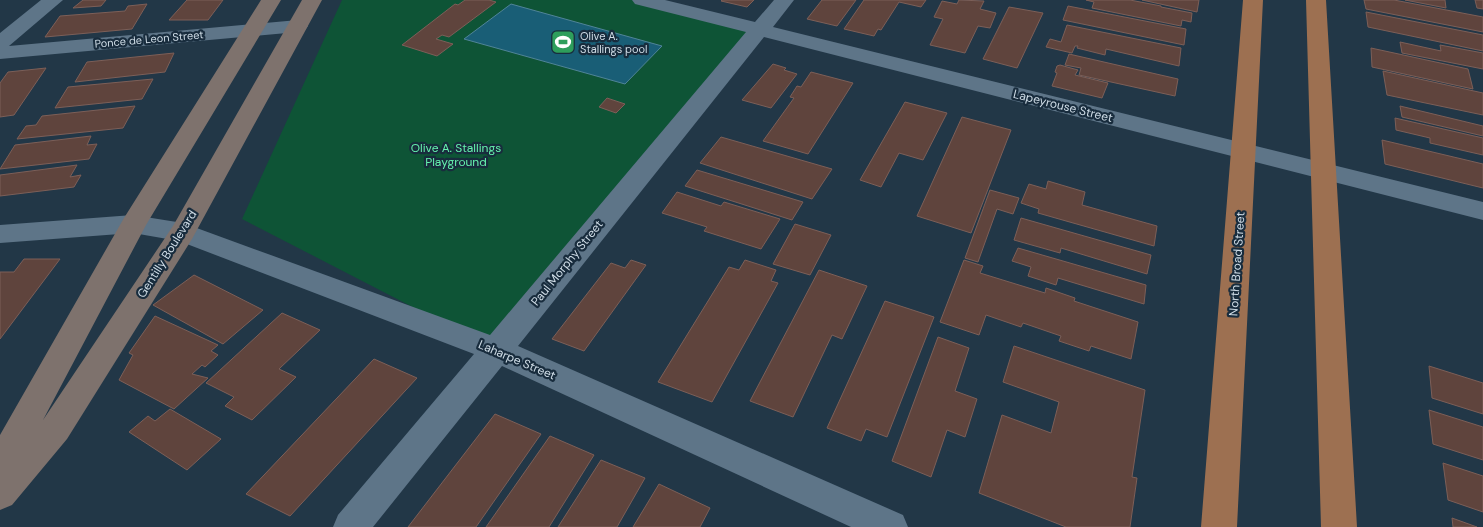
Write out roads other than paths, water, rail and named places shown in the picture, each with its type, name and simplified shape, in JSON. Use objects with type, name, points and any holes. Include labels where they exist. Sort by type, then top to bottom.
[{"type":"main road","points":[[0,467],[133,224],[270,0]]},
{"type":"main road","name":"Gentilly Boulevard","points":[[0,494],[55,429],[183,232],[312,0]]},
{"type":"main road","name":"North Broad Street","points":[[1219,527],[1253,0]]},
{"type":"main road","points":[[1316,0],[1339,527]]},
{"type":"street","points":[[0,43],[53,0]]},
{"type":"street","name":"Lapeyrouse Street","points":[[642,0],[1244,153],[1483,211]]},
{"type":"street","name":"Paul Morphy Street","points":[[350,527],[784,0]]},
{"type":"street","name":"Ponce de Leon Street","points":[[0,53],[298,26]]},
{"type":"street","name":"Laharpe Street","points":[[0,234],[133,224],[183,232],[496,350],[890,527]]},
{"type":"water","name":"Olive A. Stallings pool","points":[[511,4],[662,46],[625,84],[464,39]]},
{"type":"place","name":"Olive A. Stallings pool","points":[[563,42]]},
{"type":"park label","name":"Olive A. Stallings Playground","points":[[456,155]]}]
